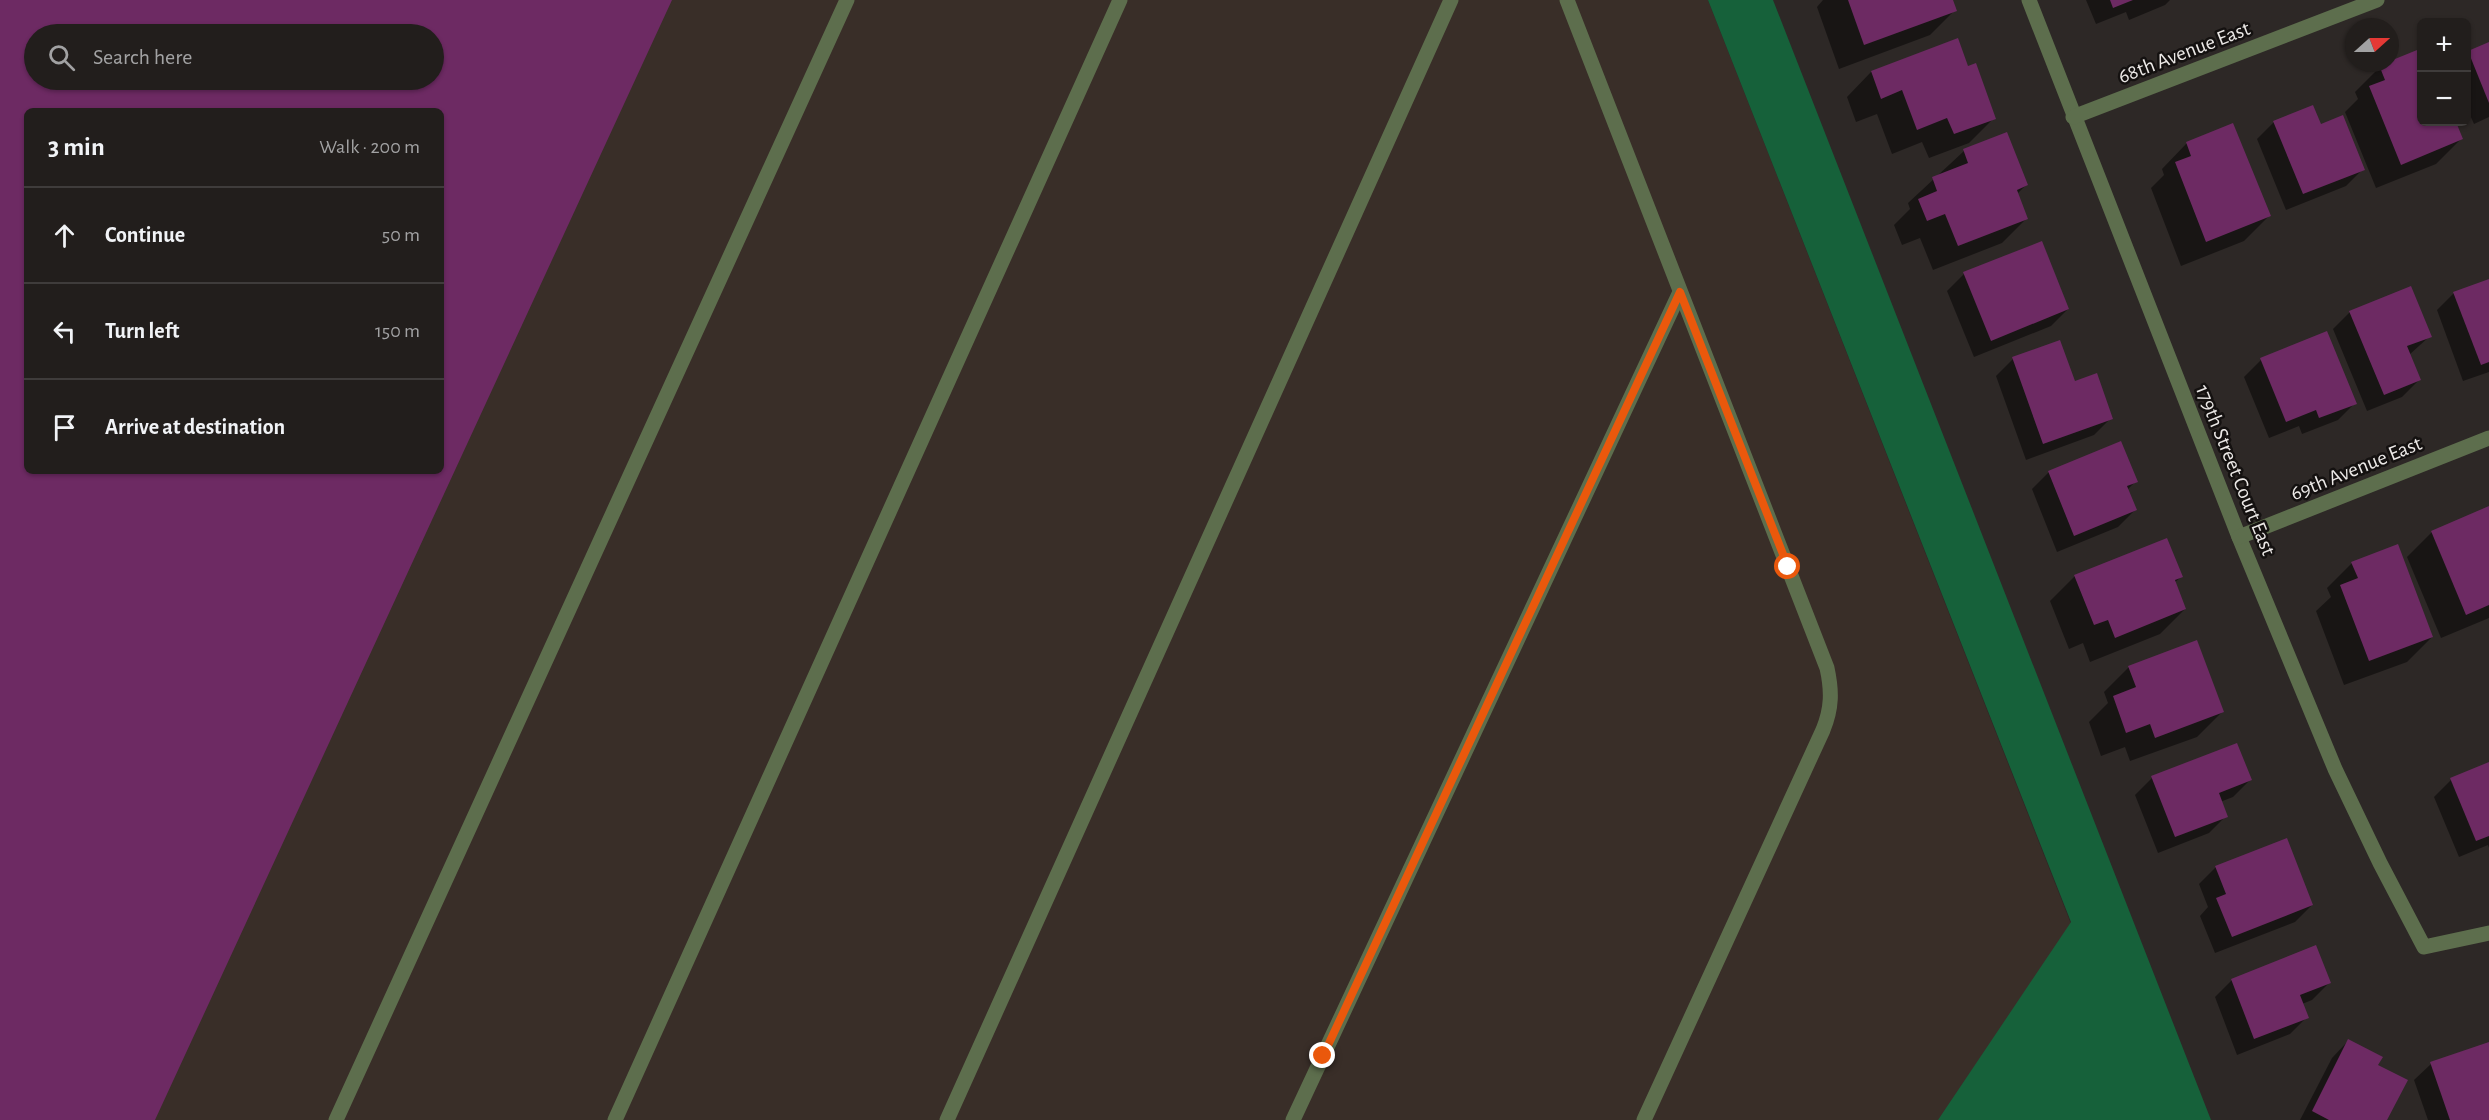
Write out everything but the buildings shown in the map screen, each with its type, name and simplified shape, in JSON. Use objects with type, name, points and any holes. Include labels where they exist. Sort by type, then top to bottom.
[{"type":"street","points":[[336,1120],[847,0]]},
{"type":"street","points":[[615,1120],[1120,0]]},
{"type":"street","points":[[947,1120],[1452,0]]},
{"type":"street","points":[[1567,0],[1827,668],[1832,700],[1823,730],[1644,1120]]},
{"type":"street","name":"179th Street Court East","points":[[2029,0],[2239,537],[2335,770],[2380,863],[2424,947],[2489,933]]},
{"type":"street","name":"68th Avenue East","points":[[2073,117],[2377,0]]},
{"type":"street","points":[[1293,1120],[1680,292]]},
{"type":"street","name":"69th Avenue East","points":[[2239,537],[2489,438]]},
{"type":"shaded area","points":[[0,0],[1708,0],[2148,1120],[0,1120]]},
{"type":"green space","points":[[1708,0],[1773,0],[2211,1120],[1938,1120],[2071,922]]},
{"type":"route","points":[[1323,1056],[1680,292],[1788,567]]}]
